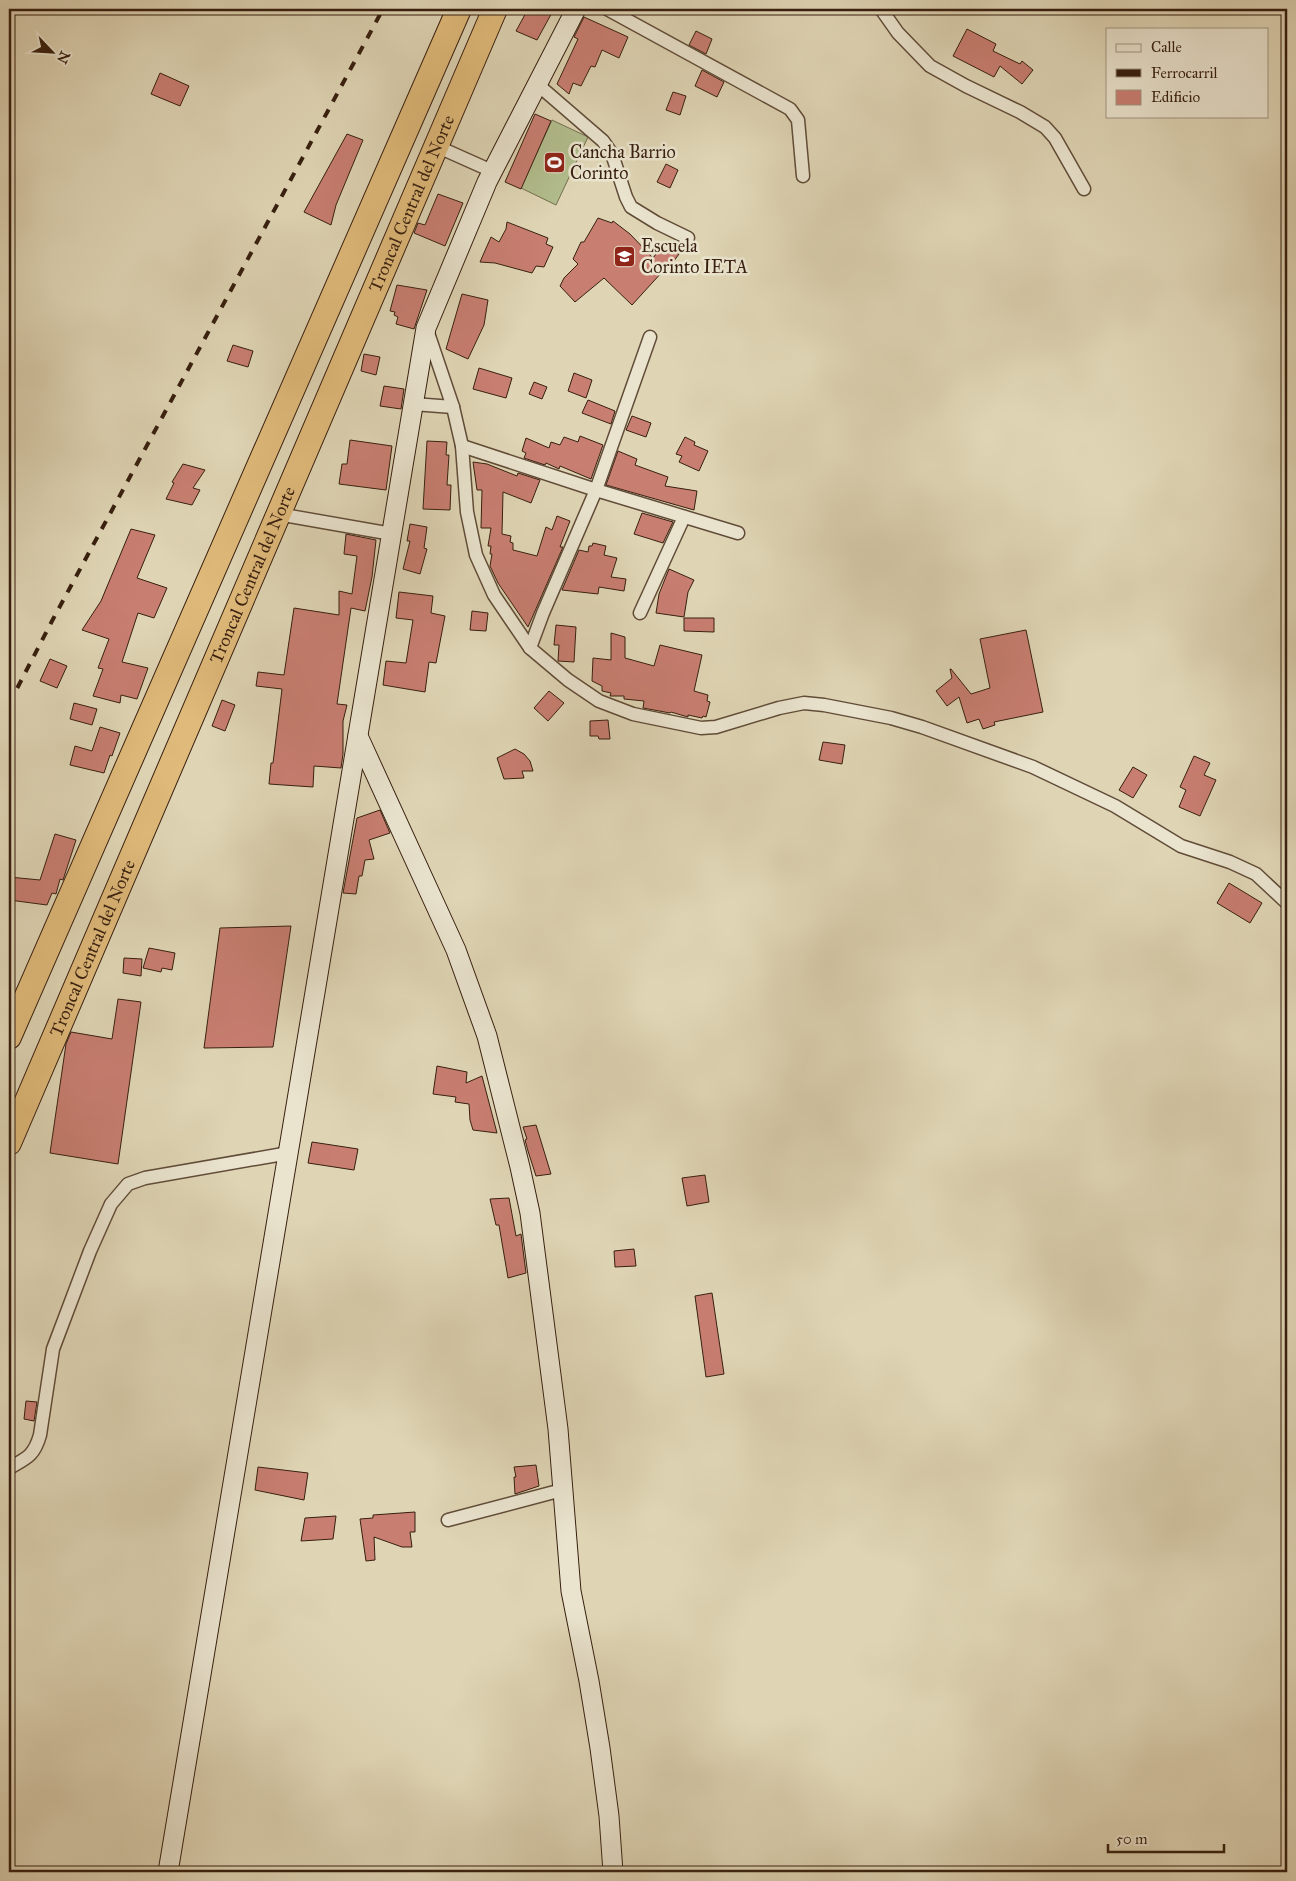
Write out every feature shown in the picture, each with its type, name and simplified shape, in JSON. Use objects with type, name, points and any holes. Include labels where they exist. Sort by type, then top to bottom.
[{"type":"highway","name":"Troncal Central del Norte","points":[[9,1038],[459,9]]},
{"type":"highway","name":"Troncal Central del Norte","points":[[9,1143],[495,9]]},
{"type":"street","points":[[168,1872],[426,328],[492,171],[576,9]]},
{"type":"street","points":[[607,9],[790,109],[798,120],[803,176]]},
{"type":"street","points":[[881,9],[898,33],[930,66],[1020,112],[1045,127],[1055,138],[1084,189]]},
{"type":"street","points":[[537,84],[603,141],[612,154],[626,197],[631,206],[657,223],[688,238]]},
{"type":"street","points":[[436,146],[492,171]]},
{"type":"street","points":[[426,328],[453,407],[462,446],[467,512],[476,555],[494,595],[530,648],[568,680],[599,701],[633,714],[701,728],[716,727],[779,708],[804,703],[824,704],[922,727],[1033,767],[1115,806],[1181,846],[1230,862],[1256,874],[1287,903]]},
{"type":"street","points":[[530,648],[542,613],[596,490],[650,337]]},
{"type":"street","points":[[413,404],[453,407]]},
{"type":"street","points":[[462,446],[596,490],[738,533]]},
{"type":"street","points":[[278,514],[392,534]]},
{"type":"street","points":[[640,613],[684,517]]},
{"type":"street","points":[[358,736],[456,950],[489,1045],[530,1213],[558,1429],[571,1590],[600,1748],[609,1816],[613,1872]]},
{"type":"street","points":[[9,1468],[30,1457],[37,1448],[53,1349],[90,1251],[111,1204],[120,1192],[128,1184],[145,1178],[289,1153]]},
{"type":"street","points":[[448,1520],[562,1490]]},
{"type":"green space","name":"Cancha Barrio Corinto","points":[[552,120],[588,137],[556,205],[521,188]]},
{"type":"building","points":[[528,9],[554,9],[537,40],[516,31]]},
{"type":"building","points":[[584,17],[628,37],[619,58],[602,50],[595,67],[591,66],[581,86],[573,83],[569,94],[557,84],[578,39],[574,37]]},
{"type":"building","points":[[967,29],[996,44],[993,51],[1020,64],[1022,61],[1033,70],[1022,84],[1000,66],[994,77],[953,56]]},
{"type":"building","points":[[696,31],[712,39],[706,54],[689,45]]},
{"type":"building","points":[[702,70],[724,82],[717,97],[695,86]]},
{"type":"building","points":[[160,73],[189,86],[180,106],[151,94]]},
{"type":"building","points":[[673,92],[686,96],[680,115],[666,110]]},
{"type":"building","points":[[535,114],[551,121],[521,189],[505,182]]},
{"type":"building","points":[[347,134],[363,140],[336,205],[331,225],[304,212]]},
{"type":"building","points":[[666,164],[678,170],[670,188],[657,182]]},
{"type":"building","points":[[438,194],[463,203],[445,246],[414,233],[418,223],[425,225]]},
{"type":"building","points":[[598,218],[612,223],[613,221],[630,234],[653,258],[664,243],[679,254],[665,273],[663,271],[632,305],[604,278],[575,302],[560,286],[564,278],[578,264],[573,259],[581,242],[584,242]]},
{"type":"building","points":[[507,222],[548,238],[546,244],[553,247],[544,267],[536,266],[532,273],[495,263],[480,262],[491,237],[499,242],[506,229]]},
{"type":"building","points":[[397,285],[427,290],[414,329],[396,324],[398,317],[394,315],[395,312],[390,311]]},
{"type":"building","points":[[462,294],[488,300],[484,325],[468,359],[446,349]]},
{"type":"building","points":[[233,345],[253,351],[248,367],[227,361]]},
{"type":"building","points":[[364,354],[380,357],[376,375],[361,371]]},
{"type":"building","points":[[479,368],[512,378],[506,398],[473,389]]},
{"type":"building","points":[[574,373],[592,380],[586,398],[568,391]]},
{"type":"building","points":[[534,382],[547,387],[542,399],[529,394]]},
{"type":"building","points":[[384,386],[404,389],[401,409],[380,406]]},
{"type":"building","points":[[588,400],[615,411],[611,424],[582,413]]},
{"type":"building","points":[[632,416],[651,423],[646,437],[626,430]]},
{"type":"building","points":[[580,436],[603,445],[591,479],[560,466],[559,469],[546,463],[545,465],[524,458],[526,453],[522,451],[526,438],[549,448],[551,442],[560,445],[564,437],[578,442]]},
{"type":"building","points":[[685,437],[695,442],[694,445],[708,451],[699,471],[679,462],[682,456],[676,454]]},
{"type":"building","points":[[350,440],[392,446],[386,490],[339,484],[342,464],[347,464]]},
{"type":"building","points":[[427,441],[447,442],[446,455],[449,455],[447,485],[451,485],[450,510],[423,509]]},
{"type":"building","points":[[618,451],[637,459],[635,465],[668,477],[665,486],[697,491],[694,510],[606,485]]},
{"type":"building","points":[[473,462],[487,464],[517,476],[518,473],[540,480],[531,503],[503,492],[502,534],[511,536],[510,542],[513,543],[513,550],[537,556],[546,527],[552,530],[557,516],[570,521],[560,547],[563,547],[528,627],[498,583],[490,566],[492,554],[490,554],[491,546],[488,546],[491,528],[481,528],[482,490],[477,490]]},
{"type":"building","points":[[183,464],[205,470],[193,488],[200,490],[192,505],[166,499],[174,483],[172,482]]},
{"type":"building","points":[[642,513],[673,522],[663,543],[634,534]]},
{"type":"building","points":[[410,524],[427,527],[424,548],[427,549],[420,574],[403,569],[410,541],[407,541]]},
{"type":"building","points":[[131,529],[155,535],[137,578],[167,588],[154,618],[138,613],[122,662],[148,668],[137,699],[121,695],[120,703],[93,696],[103,669],[98,668],[109,639],[82,630],[101,601]]},
{"type":"building","points":[[346,534],[376,540],[372,577],[365,611],[351,608],[337,704],[347,705],[343,721],[341,768],[314,766],[313,787],[269,784],[282,689],[256,686],[258,672],[284,675],[294,608],[339,615],[339,591],[352,594],[357,556],[344,554]]},
{"type":"building","points":[[593,543],[606,546],[604,555],[617,558],[611,577],[626,579],[624,591],[599,587],[598,594],[562,590],[579,550],[588,552],[589,546],[592,546]]},
{"type":"building","points":[[669,569],[694,580],[688,592],[684,617],[656,613],[659,594]]},
{"type":"building","points":[[399,592],[433,596],[431,613],[445,616],[436,663],[429,662],[425,692],[383,685],[386,661],[406,663],[413,620],[396,618]]},
{"type":"building","points":[[472,611],[488,613],[486,631],[470,630]]},
{"type":"building","points":[[684,618],[714,618],[714,632],[684,631]]},
{"type":"building","points":[[556,625],[576,627],[574,662],[558,661],[559,645],[554,645]]},
{"type":"building","points":[[1026,630],[1043,712],[994,722],[995,725],[983,729],[979,719],[967,723],[959,697],[947,706],[936,691],[952,678],[950,669],[971,694],[990,688],[980,639]]},
{"type":"building","points":[[611,633],[625,637],[625,658],[654,666],[660,645],[702,655],[694,691],[708,695],[707,701],[710,702],[706,717],[688,715],[688,717],[671,712],[643,708],[644,701],[624,699],[624,696],[610,696],[611,693],[602,691],[602,686],[592,681],[593,658],[611,660]]},
{"type":"building","points":[[50,659],[67,666],[57,688],[40,681]]},
{"type":"building","points":[[549,691],[564,703],[548,721],[534,708]]},
{"type":"building","points":[[222,700],[235,705],[225,731],[212,726]]},
{"type":"building","points":[[74,703],[97,709],[92,725],[70,719]]},
{"type":"building","points":[[608,720],[610,739],[599,739],[598,736],[590,736],[590,721]]},
{"type":"building","points":[[100,727],[120,733],[104,773],[70,765],[75,746],[92,751]]},
{"type":"building","points":[[823,742],[845,745],[842,764],[819,760]]},
{"type":"building","points":[[515,749],[524,754],[530,761],[533,771],[522,771],[524,778],[504,779],[497,758]]},
{"type":"building","points":[[1194,756],[1210,763],[1204,775],[1216,780],[1200,816],[1179,807],[1186,790],[1180,787]]},
{"type":"building","points":[[1133,767],[1147,775],[1133,798],[1119,790]]},
{"type":"building","points":[[380,810],[390,833],[369,840],[374,859],[365,860],[362,876],[359,876],[356,894],[343,893],[357,818]]},
{"type":"building","points":[[55,834],[76,840],[63,880],[60,879],[56,894],[52,893],[47,905],[9,900],[9,877],[40,880]]},
{"type":"building","points":[[1229,883],[1262,903],[1250,923],[1217,903]]},
{"type":"building","points":[[291,926],[273,1047],[204,1048],[220,928]]},
{"type":"building","points":[[149,948],[175,953],[172,970],[162,968],[161,972],[143,968]]},
{"type":"building","points":[[124,958],[142,959],[141,976],[123,973]]},
{"type":"building","points":[[118,999],[141,1002],[118,1164],[50,1153],[66,1044],[71,1032],[112,1039]]},
{"type":"building","points":[[437,1066],[467,1072],[466,1083],[482,1076],[497,1133],[473,1130],[469,1104],[455,1102],[456,1097],[433,1094]]},
{"type":"building","points":[[536,1125],[551,1174],[536,1176],[528,1151],[523,1127]]},
{"type":"building","points":[[312,1142],[358,1149],[354,1170],[308,1163]]},
{"type":"building","points":[[705,1175],[709,1202],[687,1206],[682,1178]]},
{"type":"building","points":[[509,1198],[516,1236],[521,1234],[526,1273],[508,1278],[499,1225],[496,1225],[490,1199]]},
{"type":"building","points":[[634,1249],[636,1266],[615,1267],[614,1251]]},
{"type":"building","points":[[712,1293],[724,1374],[706,1377],[695,1296]]},
{"type":"building","points":[[26,1401],[37,1402],[34,1421],[24,1419]]},
{"type":"building","points":[[536,1465],[539,1486],[515,1494],[514,1477],[516,1477],[514,1467]]},
{"type":"building","points":[[258,1467],[308,1473],[304,1500],[255,1490]]},
{"type":"building","points":[[415,1512],[415,1532],[410,1532],[412,1547],[402,1547],[374,1537],[375,1560],[366,1561],[360,1519],[373,1518],[373,1515]]},
{"type":"building","points":[[336,1516],[333,1539],[301,1541],[305,1518]]},
{"type":"railway","points":[[9,704],[383,9]]},
{"type":"place","name":"Cancha Barrio Corinto","points":[[554,162]]},
{"type":"place","name":"Escuela Corinto IETA","points":[[625,256]]}]
